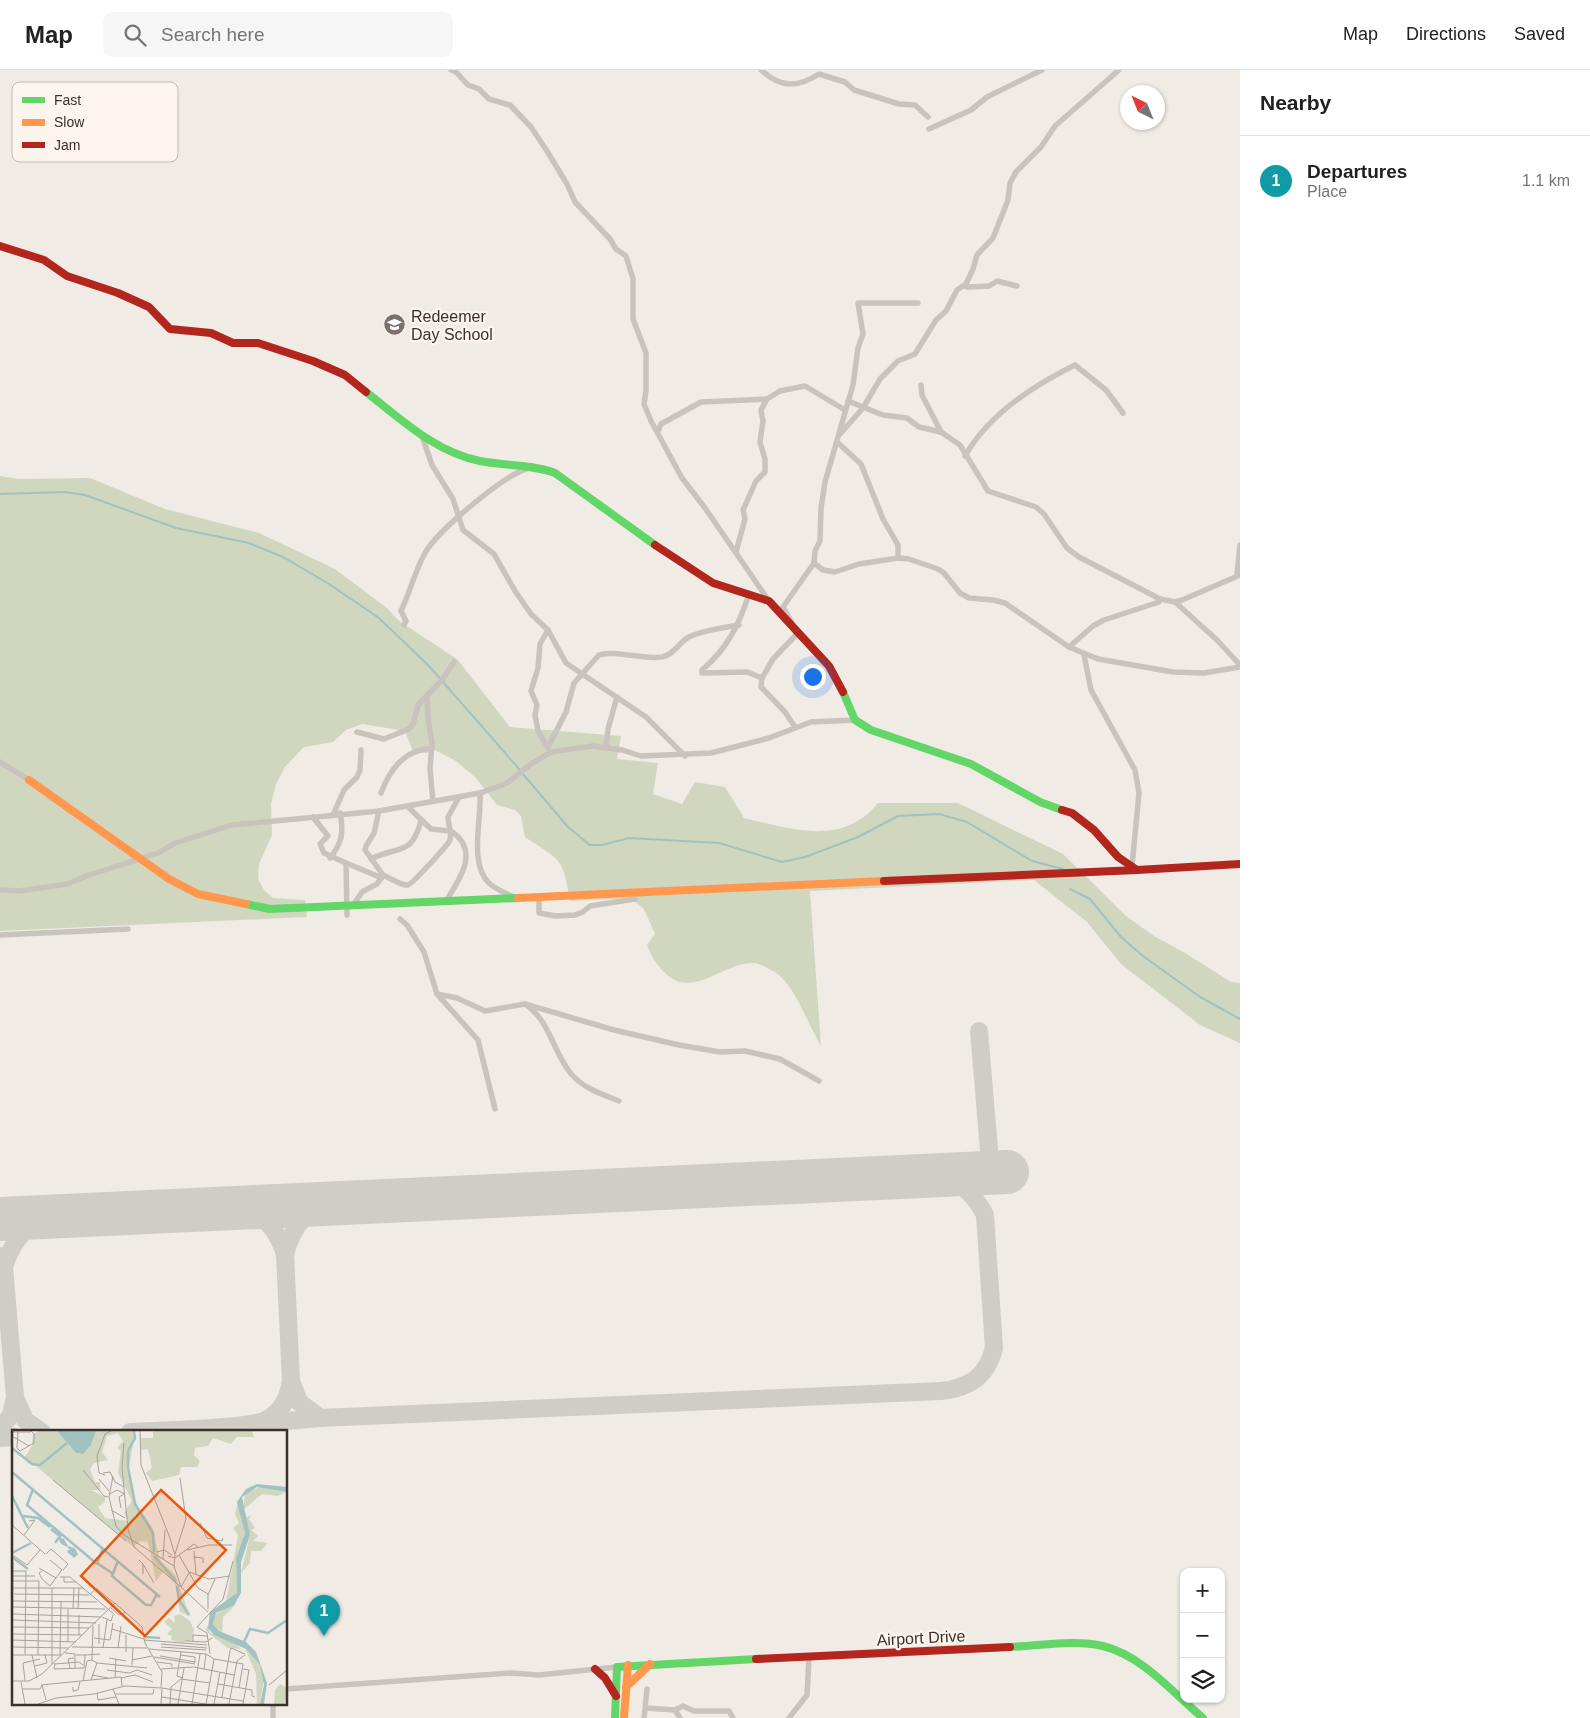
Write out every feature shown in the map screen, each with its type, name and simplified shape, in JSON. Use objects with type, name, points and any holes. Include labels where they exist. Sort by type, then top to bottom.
[{"type":"main road","points":[[0,246],[44,260],[67,276],[118,293],[149,307],[170,329],[211,333],[233,343],[258,343],[313,361],[346,375],[422,436],[454,454],[480,461],[542,468],[555,473],[687,568],[713,583],[769,601],[829,666],[855,720],[887,737],[971,764],[1040,802],[1072,813],[1094,830],[1112,852],[1135,868]]},
{"type":"main road","points":[[29,780],[139,860],[169,879],[198,894],[238,904],[270,909],[1240,864]]},
{"type":"main road","name":"Airport Drive","points":[[617,1667],[1093,1644],[1113,1649],[1128,1656],[1202,1718]]},
{"type":"main road","points":[[626,1688],[650,1664]]},
{"type":"main road","points":[[624,1718],[628,1665]]},
{"type":"main road","points":[[615,1718],[617,1667]]},
{"type":"main road","points":[[595,1669],[605,1678],[616,1696]]},
{"type":"street","points":[[451,70],[456,72],[468,85],[479,89],[489,99],[510,105],[531,127],[567,184],[575,202],[610,239],[616,249],[626,256],[634,279],[633,319],[646,353],[644,404],[682,478],[769,601]]},
{"type":"street","points":[[761,70],[779,82],[793,85],[807,82],[819,74],[824,75],[844,82],[854,90],[900,104],[915,105],[928,117]]},
{"type":"street","points":[[929,129],[971,110],[987,97],[1042,70]]},
{"type":"street","points":[[840,434],[863,408],[880,379],[898,361],[915,354],[936,320],[946,311],[957,290],[966,284],[974,269],[977,255],[986,248],[993,238],[1008,200],[1010,183],[1016,172],[1041,147],[1056,126],[1120,70]]},
{"type":"street","points":[[967,287],[989,286],[997,281],[1017,286]]},
{"type":"street","points":[[795,727],[785,712],[761,687],[762,678],[773,659],[797,632],[784,606],[814,564],[815,551],[820,541],[821,508],[825,482],[838,442],[863,334],[858,303],[918,303]]},
{"type":"street","points":[[965,456],[976,438],[994,417],[1055,375],[1075,365],[1106,390],[1123,413]]},
{"type":"street","points":[[921,385],[922,395],[941,432]]},
{"type":"street","points":[[658,431],[662,424],[701,402],[766,399],[780,391],[805,386],[845,410]]},
{"type":"street","points":[[736,552],[745,519],[743,510],[756,481],[765,472],[765,460],[760,442],[763,421],[761,410],[766,399]]},
{"type":"street","points":[[848,401],[863,408],[874,409],[893,417],[907,418],[918,427],[941,432],[960,445],[988,491],[1036,507],[1044,514],[1068,548],[1079,557],[1160,599],[1175,602],[1217,640],[1240,666]]},
{"type":"street","points":[[422,436],[432,465],[453,499],[463,530],[494,554],[515,591],[531,614],[548,630],[566,663],[646,717],[686,756]]},
{"type":"street","points":[[838,442],[862,464],[870,488],[881,509],[882,519],[898,545],[898,558]]},
{"type":"street","points":[[404,625],[406,620],[401,611],[425,552],[439,533],[522,470],[531,467]]},
{"type":"street","points":[[1175,602],[1205,591],[1238,575],[1240,545]]},
{"type":"street","points":[[814,564],[823,570],[835,572],[845,567],[898,558],[909,559],[938,569],[960,593],[969,598],[1005,603],[1069,647],[1098,660],[1173,672],[1204,673],[1240,666]]},
{"type":"street","points":[[749,594],[739,625],[702,672],[747,672],[762,678]]},
{"type":"street","points":[[1069,647],[1093,626],[1104,620],[1159,602],[1160,599]]},
{"type":"street","points":[[0,890],[19,892],[60,886],[139,860],[175,843],[217,829],[250,823],[380,811],[480,793],[507,783],[549,749],[566,712],[574,683],[599,655],[623,653],[668,656],[686,638],[695,634],[739,625]]},
{"type":"street","points":[[548,630],[540,644],[538,668],[531,691],[537,704],[535,715],[538,731],[549,749]]},
{"type":"street","points":[[1084,655],[1091,690],[1135,770],[1139,794],[1135,868]]},
{"type":"street","points":[[357,732],[384,739],[409,729],[414,724],[418,705],[442,680],[454,662]]},
{"type":"street","points":[[427,695],[432,748],[430,769],[434,789],[433,801]]},
{"type":"street","points":[[606,747],[608,729],[617,698]]},
{"type":"street","points":[[549,749],[593,746],[606,747],[641,756],[711,754],[748,745],[811,722],[855,720]]},
{"type":"street","points":[[381,794],[388,776],[400,761],[416,750],[432,748]]},
{"type":"street","points":[[330,858],[341,842],[343,833],[337,814],[344,790],[357,777],[360,770],[361,750]]},
{"type":"street","points":[[0,762],[29,780]]},
{"type":"street","points":[[480,793],[478,860],[482,874],[489,883],[516,898]]},
{"type":"street","points":[[313,817],[328,833],[328,836],[320,844],[324,853],[330,858],[403,885],[412,884],[427,864],[444,851],[449,842],[451,831],[448,817],[459,797]]},
{"type":"street","points":[[408,807],[431,829],[451,831],[462,844],[466,865],[464,873],[446,901]]},
{"type":"street","points":[[380,811],[374,833],[366,846],[366,850],[383,877]]},
{"type":"street","points":[[371,859],[382,853],[406,848],[416,836],[421,821]]},
{"type":"street","points":[[346,863],[351,904]]},
{"type":"street","points":[[347,915],[351,904],[362,892],[377,884],[383,877]]},
{"type":"street","points":[[539,902],[539,913],[556,916],[575,915],[584,912],[590,906],[634,899]]},
{"type":"street","points":[[400,919],[407,925],[424,952],[437,994],[478,1040],[495,1109]]},
{"type":"street","points":[[0,935],[128,929]]},
{"type":"street","points":[[437,994],[457,998],[485,1012],[525,1004],[614,1030],[679,1045],[720,1052],[745,1051],[780,1059],[819,1081]]},
{"type":"street","points":[[525,1004],[542,1020],[568,1069],[576,1079],[595,1092],[619,1101]]},
{"type":"street","points":[[789,1718],[808,1695],[809,1658]]},
{"type":"street","points":[[288,1689],[374,1681],[511,1673],[539,1675],[617,1667]]},
{"type":"street","points":[[644,1718],[647,1688]]},
{"type":"street","points":[[646,1708],[675,1710],[683,1706],[694,1712],[729,1712],[733,1718]]},
{"type":"street","points":[[675,1710],[680,1718]]},
{"type":"green space","points":[[0,476],[18,479],[90,478],[165,509],[259,533],[335,569],[387,608],[399,621],[457,659],[510,727],[621,736],[617,759],[658,763],[653,794],[682,804],[695,782],[725,787],[744,818],[798,830],[815,831],[833,830],[849,825],[864,817],[878,803],[958,803],[1063,854],[1126,916],[1154,936],[1231,982],[1240,983],[1240,1043],[1200,1025],[1121,964],[1087,922],[1034,880],[810,891],[821,1046],[789,986],[775,972],[754,963],[742,964],[697,981],[686,983],[676,980],[665,973],[653,957],[647,945],[655,934],[644,909],[631,898],[570,901],[562,867],[553,856],[525,837],[521,816],[515,810],[497,805],[476,778],[456,761],[435,750],[427,753],[413,752],[405,731],[362,724],[346,730],[333,742],[304,747],[285,767],[276,784],[271,804],[272,835],[259,864],[258,879],[264,890],[273,898],[305,900],[307,917],[0,931]]},
{"type":"waterway","points":[[0,494],[65,492],[85,495],[176,528],[249,543],[283,557],[329,584],[379,618],[429,666],[520,770]]},
{"type":"waterway","points":[[523,774],[568,827],[590,845],[602,845],[629,838],[719,843],[782,862],[805,857],[858,837],[898,816],[939,814],[967,822],[1032,861],[1063,869]]},
{"type":"waterway","points":[[1070,889],[1090,899],[1121,937],[1143,956],[1200,997],[1240,1019]]},
{"type":"taxiway","points":[[979,1031],[991,1173]]},
{"type":"taxiway","points":[[246,1208],[266,1221],[279,1239],[285,1254],[291,1381],[299,1402],[320,1418],[941,1391],[961,1387],[976,1379],[987,1366],[994,1348],[985,1215],[969,1192],[947,1176]]},
{"type":"taxiway","points":[[285,1254],[298,1225],[322,1203]]},
{"type":"taxiway","points":[[4,1267],[10,1251],[18,1238],[42,1216]]},
{"type":"taxiway","points":[[0,1256],[4,1267],[15,1397],[25,1420],[39,1430]]},
{"type":"taxiway","points":[[178,1430],[242,1425],[258,1423],[268,1419],[281,1408],[291,1381]]},
{"type":"taxiway","points":[[0,1429],[11,1415],[15,1397]]},
{"type":"taxiway","points":[[263,1423],[320,1418]]},
{"type":"taxiway","points":[[0,1438],[12,1437]]},
{"type":"runway","points":[[0,1219],[1007,1172]]},
{"type":"traffic: fast","points":[[366,392],[419,433],[464,457],[489,463],[537,468],[555,473],[655,545]]},
{"type":"traffic: fast","points":[[843,692],[855,720],[871,730],[971,764],[1040,802],[1062,810]]},
{"type":"traffic: fast","points":[[246,904],[270,909],[518,898]]},
{"type":"traffic: fast","points":[[1010,1647],[1080,1643],[1103,1646],[1118,1651],[1157,1676],[1203,1718]]},
{"type":"traffic: fast","points":[[615,1718],[617,1667],[756,1659]]},
{"type":"traffic: slow","points":[[29,780],[169,879],[198,894],[246,904]]},
{"type":"traffic: slow","points":[[518,898],[884,881]]},
{"type":"traffic: slow","points":[[626,1687],[650,1664]]},
{"type":"traffic: slow","points":[[624,1718],[628,1665]]},
{"type":"traffic: jam","points":[[0,246],[44,260],[67,276],[118,293],[149,307],[170,329],[211,333],[233,343],[258,343],[313,361],[345,375],[366,392]]},
{"type":"traffic: jam","points":[[655,545],[713,583],[769,601],[829,666],[843,692]]},
{"type":"traffic: jam","points":[[1062,810],[1072,813],[1094,830],[1118,857],[1137,870],[1240,864]]},
{"type":"traffic: jam","points":[[884,881],[1137,870]]},
{"type":"traffic: jam","points":[[756,1659],[1010,1647]]},
{"type":"traffic: jam","points":[[595,1669],[605,1678],[616,1696]]},
{"type":"place","name":"Redeemer Day School","points":[[395,325]]},
{"type":"place","name":"Departures","points":[[324,1636]]}]
